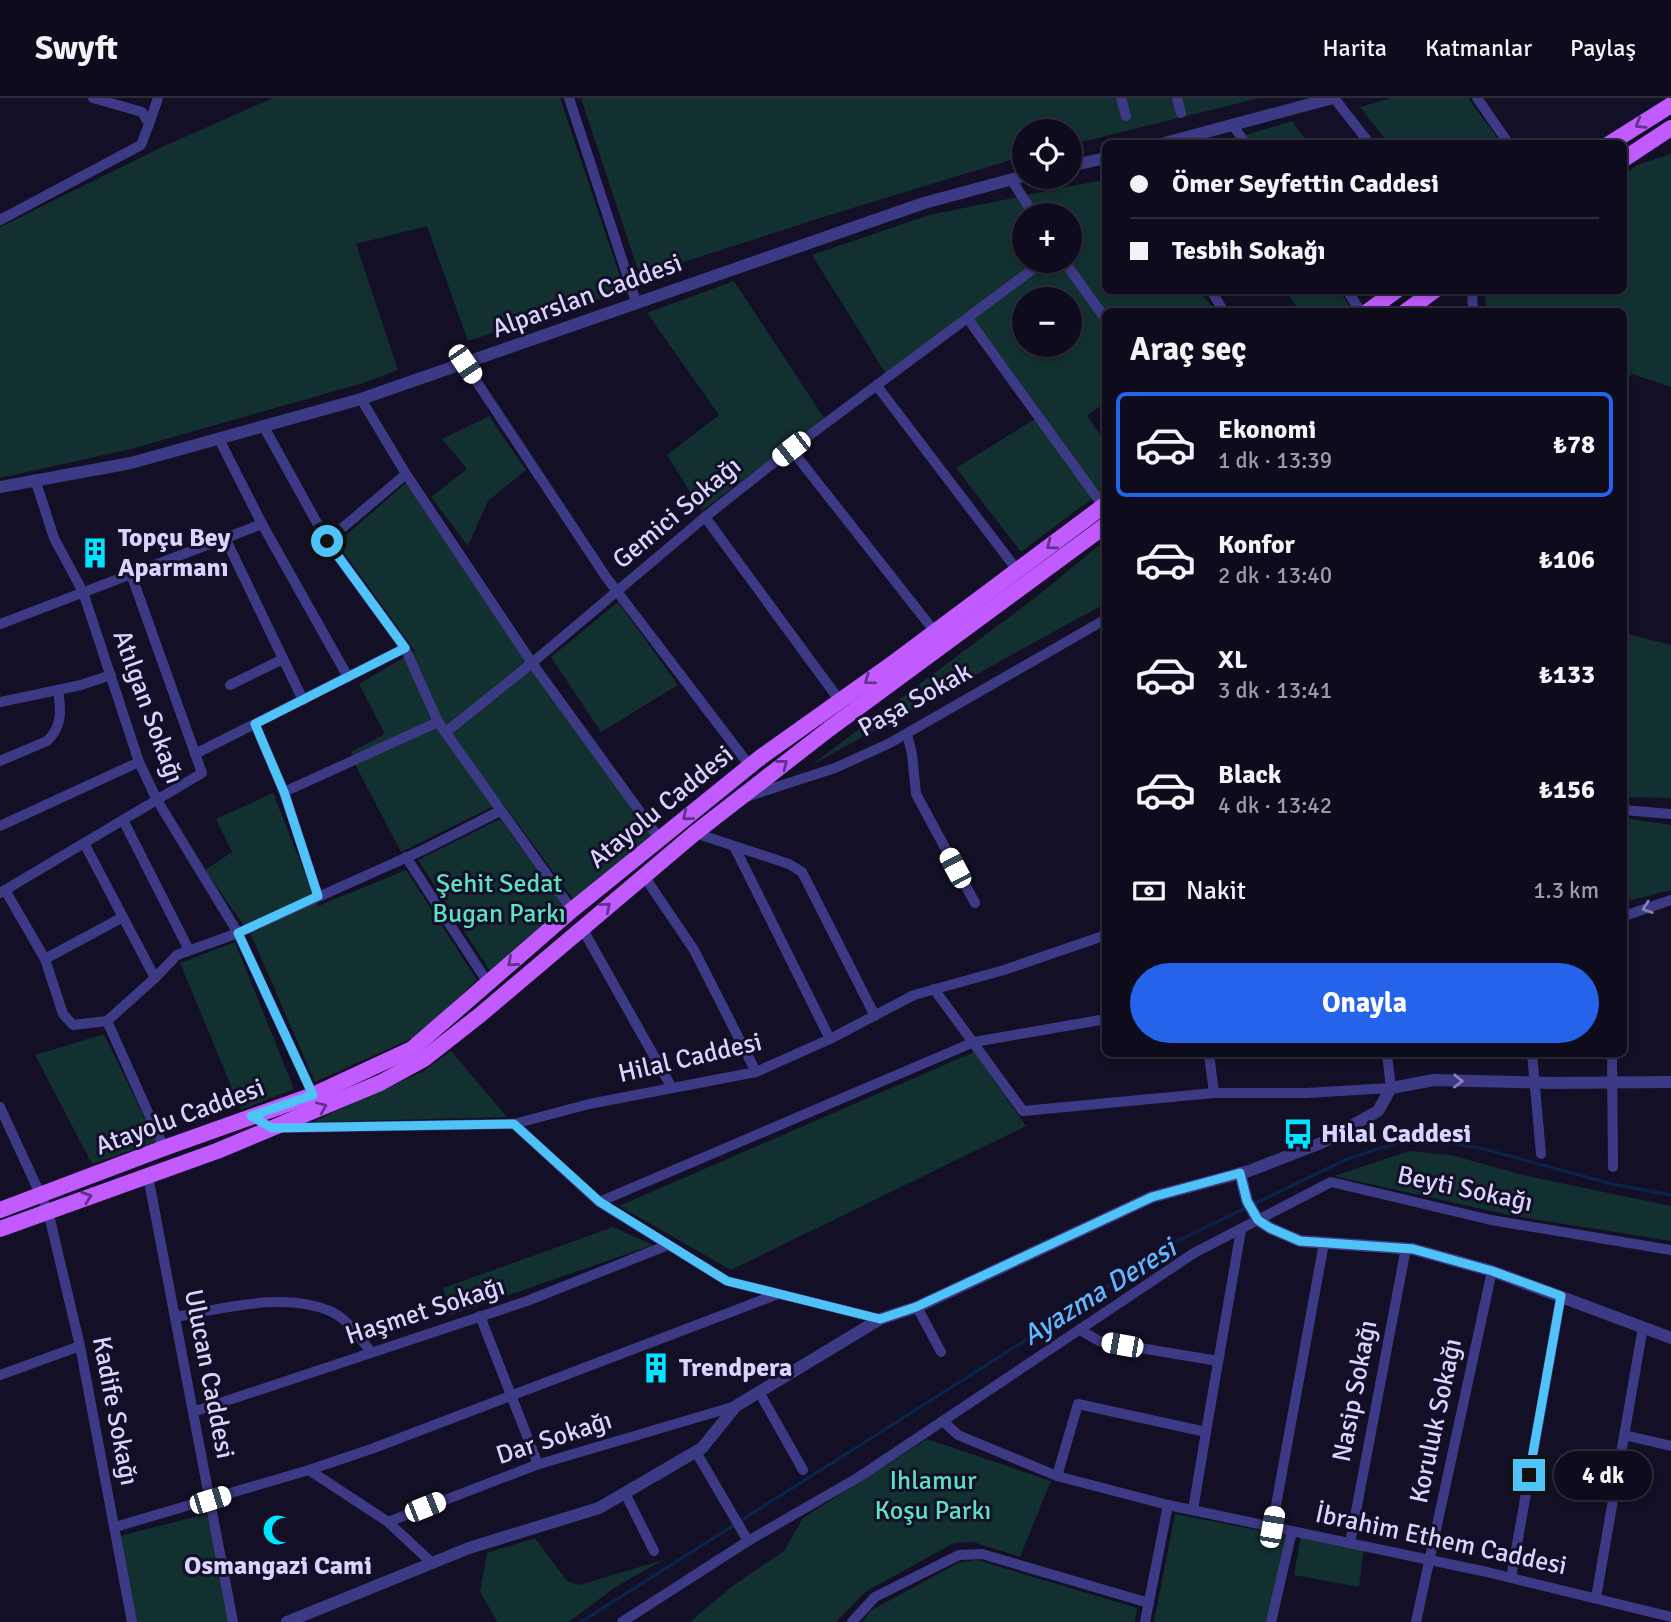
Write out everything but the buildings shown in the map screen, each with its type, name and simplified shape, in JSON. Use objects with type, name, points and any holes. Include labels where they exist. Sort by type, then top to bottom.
[{"type":"main road","points":[[1615,140],[1671,105]]},
{"type":"main road","points":[[1627,157],[1670,130]]},
{"type":"main road","points":[[1372,308],[1392,294]]},
{"type":"main road","name":"Atayolu Caddesi","points":[[0,1210],[164,1147],[313,1095],[412,1049],[572,910],[750,766],[1102,506]]},
{"type":"main road","name":"Atayolu Caddesi","points":[[0,1229],[217,1151],[380,1083],[424,1059],[737,800],[828,729],[1102,528]]},
{"type":"street","points":[[93,98],[142,112],[149,124]]},
{"type":"street","points":[[0,220],[141,145],[158,98]]},
{"type":"street","points":[[569,98],[636,302]]},
{"type":"street","points":[[1121,98],[1126,117]]},
{"type":"street","points":[[1177,98],[1181,113]]},
{"type":"street","points":[[1175,140],[1333,98],[1367,140]]},
{"type":"street","points":[[1477,98],[1506,140]]},
{"type":"street","points":[[1233,124],[1243,140]]},
{"type":"street","points":[[1082,163],[1102,159]]},
{"type":"street","name":"Alparslan Caddesi","points":[[0,487],[131,463],[361,399],[924,203],[1012,178]]},
{"type":"street","name":"Gemici Sokağı","points":[[446,732],[791,449],[1028,273]]},
{"type":"street","points":[[1073,273],[1102,314]]},
{"type":"street","points":[[968,319],[1102,502]]},
{"type":"street","points":[[465,364],[617,592],[750,766]]},
{"type":"street","points":[[877,386],[1017,570]]},
{"type":"street","points":[[361,399],[406,474],[532,663],[659,838]]},
{"type":"street","points":[[264,427],[327,541],[405,648],[438,722],[572,910]]},
{"type":"street","points":[[219,439],[262,524],[348,677]]},
{"type":"street","points":[[791,449],[935,632]]},
{"type":"street","points":[[327,541],[406,474]]},
{"type":"street","name":"Atılgan Sokağı","points":[[35,479],[54,538],[83,592],[139,762],[157,800],[238,933],[313,1095]]},
{"type":"street","points":[[705,517],[840,701]]},
{"type":"street","points":[[0,624],[262,524]]},
{"type":"street","points":[[225,538],[303,700]]},
{"type":"street","points":[[131,574],[202,773],[3,891],[45,959],[63,1014],[73,1025],[107,1021],[155,978],[177,954],[238,933],[500,811]]},
{"type":"street","name":"Paşa Sokak","points":[[737,800],[835,768],[907,734],[1102,621]]},
{"type":"street","points":[[195,754],[405,648]]},
{"type":"street","points":[[230,684],[283,659]]},
{"type":"street","points":[[0,702],[111,675]]},
{"type":"street","points":[[0,761],[47,741],[52,736],[61,719],[58,690]]},
{"type":"street","points":[[284,792],[438,722]]},
{"type":"street","points":[[255,724],[284,792],[318,896]]},
{"type":"street","points":[[907,734],[916,794],[975,903]]},
{"type":"street","points":[[0,826],[139,762]]},
{"type":"street","points":[[1627,810],[1671,814]]},
{"type":"street","points":[[122,820],[189,950]]},
{"type":"street","points":[[695,833],[789,863],[802,872],[875,1016]]},
{"type":"street","points":[[84,843],[155,978]]},
{"type":"street","points":[[734,846],[830,1039]]},
{"type":"street","points":[[406,857],[488,983]]},
{"type":"street","points":[[644,876],[694,950],[757,1072]]},
{"type":"street","points":[[1627,915],[1671,900]]},
{"type":"street","points":[[45,959],[123,917]]},
{"type":"street","points":[[582,928],[672,1088]]},
{"type":"street","name":"Hilal Caddesi","points":[[272,1128],[514,1124],[589,1104],[757,1072],[830,1039],[914,995],[1004,970],[1102,935]]},
{"type":"street","points":[[934,989],[1023,1111],[1214,1093],[1306,1093],[1391,1088],[1434,1080],[1671,1082]]},
{"type":"street","points":[[600,1202],[974,1042],[1102,1020]]},
{"type":"street","points":[[107,1021],[164,1147]]},
{"type":"street","points":[[1209,1057],[1214,1093]]},
{"type":"street","points":[[287,1622],[469,1548],[600,1508],[702,1448],[737,1406],[880,1319],[916,1307],[1152,1197],[1240,1173],[1321,1143],[1378,1111],[1391,1088],[1387,1057]]},
{"type":"street","points":[[1532,1057],[1541,1154]]},
{"type":"street","points":[[1612,1057],[1613,1167]]},
{"type":"street","name":"Kadife Sokağı","points":[[0,1107],[48,1211],[80,1346],[132,1622]]},
{"type":"street","points":[[251,1116],[272,1128]]},
{"type":"street","points":[[514,1124],[600,1202],[727,1281],[880,1319]]},
{"type":"street","points":[[1240,1173],[1247,1201],[1256,1217],[1270,1228],[1300,1241],[1406,1248],[1492,1271],[1671,1338]]},
{"type":"street","name":"Ulucan Caddesi","points":[[148,1175],[233,1622]]},
{"type":"street","name":"Beyti Sokağı","points":[[622,1622],[748,1541],[859,1477],[1194,1253],[1241,1230],[1256,1217],[1331,1182],[1490,1220],[1671,1250]]},
{"type":"street","points":[[1193,1510],[1241,1230]]},
{"type":"street","points":[[1272,1527],[1324,1243]]},
{"type":"street","name":"Haşmet Sokağı","points":[[193,1412],[527,1301],[668,1245]]},
{"type":"street","name":"Nasip Sokağı","points":[[1350,1543],[1406,1248]]},
{"type":"street","name":"Koruluk Sokağı","points":[[1416,1622],[1492,1271]]},
{"type":"street","points":[[115,1527],[309,1470],[779,1294]]},
{"type":"street","points":[[1511,1578],[1561,1296]]},
{"type":"street","points":[[175,1317],[251,1304],[298,1303],[330,1311],[349,1325],[371,1352]]},
{"type":"street","points":[[916,1307],[941,1352]]},
{"type":"street","points":[[480,1316],[513,1395],[536,1465]]},
{"type":"street","points":[[1596,1598],[1643,1327]]},
{"type":"street","points":[[1080,1330],[1098,1341],[1218,1361]]},
{"type":"street","points":[[0,1375],[80,1346]]},
{"type":"street","points":[[759,1392],[803,1470]]},
{"type":"street","points":[[1057,1476],[1078,1404],[1206,1432]]},
{"type":"street","name":"Dar Sokağı","points":[[388,1522],[536,1465],[737,1406]]},
{"type":"street","name":"İbrahim Ethem Caddesi","points":[[943,1421],[958,1435],[1057,1476],[1168,1505],[1596,1598],[1650,1617],[1671,1617]]},
{"type":"street","points":[[1625,1435],[1671,1446]]},
{"type":"street","points":[[696,1452],[748,1541]]},
{"type":"street","points":[[309,1470],[388,1522],[432,1563]]},
{"type":"street","points":[[625,1493],[654,1551]]},
{"type":"street","points":[[1145,1622],[1168,1505]]},
{"type":"street","points":[[1271,1622],[1292,1531]]},
{"type":"street","points":[[852,1622],[875,1597],[959,1555],[982,1554],[1149,1603]]},
{"type":"green space","points":[[273,98],[560,98],[625,291],[468,341],[427,226],[356,244],[398,370],[360,384],[131,449],[0,478],[0,227],[164,146]]},
{"type":"green space","points":[[581,98],[1260,98],[1082,142],[1082,119],[1012,119],[1012,160],[640,276]]},
{"type":"green space","points":[[1391,98],[1468,98],[1499,140],[1386,140],[1360,107]]},
{"type":"green space","points":[[1292,121],[1306,140],[1229,140]]},
{"type":"green space","points":[[1671,154],[1671,387],[1632,374],[1627,381],[1627,308],[1486,308],[1485,294],[1627,294],[1627,173],[1637,165]]},
{"type":"green space","points":[[1102,180],[1102,294],[1202,294],[1213,308],[1102,308],[1102,405],[1087,416],[1102,437],[1102,491],[1021,552],[956,468],[1043,414],[968,311],[886,374],[812,255],[929,215],[1057,189],[1082,189],[1082,184]]},
{"type":"green space","points":[[734,281],[824,418],[702,511],[667,455],[719,415],[647,313]]},
{"type":"green space","points":[[1287,294],[1341,294],[1352,308],[1298,308]]},
{"type":"green space","points":[[489,416],[526,470],[488,501],[468,546],[431,497],[467,469],[442,439]]},
{"type":"green space","points":[[406,483],[655,832],[573,899],[502,802],[401,852],[357,768],[351,752],[385,734],[359,684],[415,651],[337,543]]},
{"type":"green space","points":[[1102,543],[1102,605],[810,766],[1036,597]]},
{"type":"green space","points":[[618,602],[678,685],[601,732],[551,657]]},
{"type":"green space","points":[[1627,634],[1671,645],[1671,798],[1627,797]]},
{"type":"green space","points":[[273,793],[318,906],[406,870],[477,980],[417,1036],[315,1082],[252,937],[205,870],[232,852],[216,819]]},
{"type":"green space","points":[[1627,818],[1671,825],[1671,890],[1627,901]]},
{"type":"green space","name":"Şehit Sedat Bugan Parkı","points":[[500,819],[564,907],[490,971],[418,860]]},
{"type":"green space","points":[[235,942],[294,1089],[241,1110],[180,963]]},
{"type":"green space","points":[[104,1034],[156,1142],[92,1164],[35,1055]]},
{"type":"green space","points":[[451,1051],[507,1117],[312,1122],[424,1071]]},
{"type":"green space","points":[[974,1052],[1026,1126],[731,1270],[619,1206]]},
{"type":"green space","points":[[1409,1151],[1451,1155],[1527,1176],[1671,1206],[1671,1241],[1509,1215],[1334,1176]]},
{"type":"green space","points":[[613,1227],[653,1245],[451,1315],[443,1288]]},
{"type":"green space","name":"Ihlamur Koşu Parkı","points":[[927,1439],[1051,1481],[1020,1557],[973,1542],[954,1543],[865,1592],[836,1622],[690,1622],[731,1587],[784,1551],[803,1518]]},
{"type":"green space","points":[[207,1514],[232,1622],[137,1622],[120,1536]]},
{"type":"green space","points":[[1175,1514],[1287,1536],[1267,1622],[1154,1622]]},
{"type":"green space","points":[[1301,1536],[1364,1547],[1359,1587],[1294,1575]]},
{"type":"green space","points":[[535,1538],[567,1581],[579,1585],[663,1560],[614,1588],[569,1622],[497,1622],[480,1591],[487,1553]]},
{"type":"green space","points":[[977,1560],[1137,1608],[1135,1622],[863,1622],[870,1611],[958,1563]]},
{"type":"waterway","name":"Ayazma Deresi","points":[[581,1622],[1037,1333],[1173,1243],[1345,1160],[1399,1142],[1444,1142],[1480,1148],[1612,1184],[1671,1195]]},
{"type":"place","name":"Topçu Bey Aparmanı","points":[[95,553]]},
{"type":"place","name":"Hilal Caddesi","points":[[1298,1134]]},
{"type":"place","name":"Trendpera","points":[[656,1368]]},
{"type":"place","name":"Osmangazi Cami","points":[[278,1530]]},
{"type":"route","points":[[327,541],[405,648],[255,724],[284,792],[318,896],[238,933],[313,1095],[251,1116],[272,1128],[514,1124],[600,1202],[727,1281],[880,1319],[916,1307],[1152,1197],[1240,1173],[1247,1201],[1258,1220],[1300,1241],[1413,1249],[1492,1271],[1561,1296],[1529,1475]]}]
